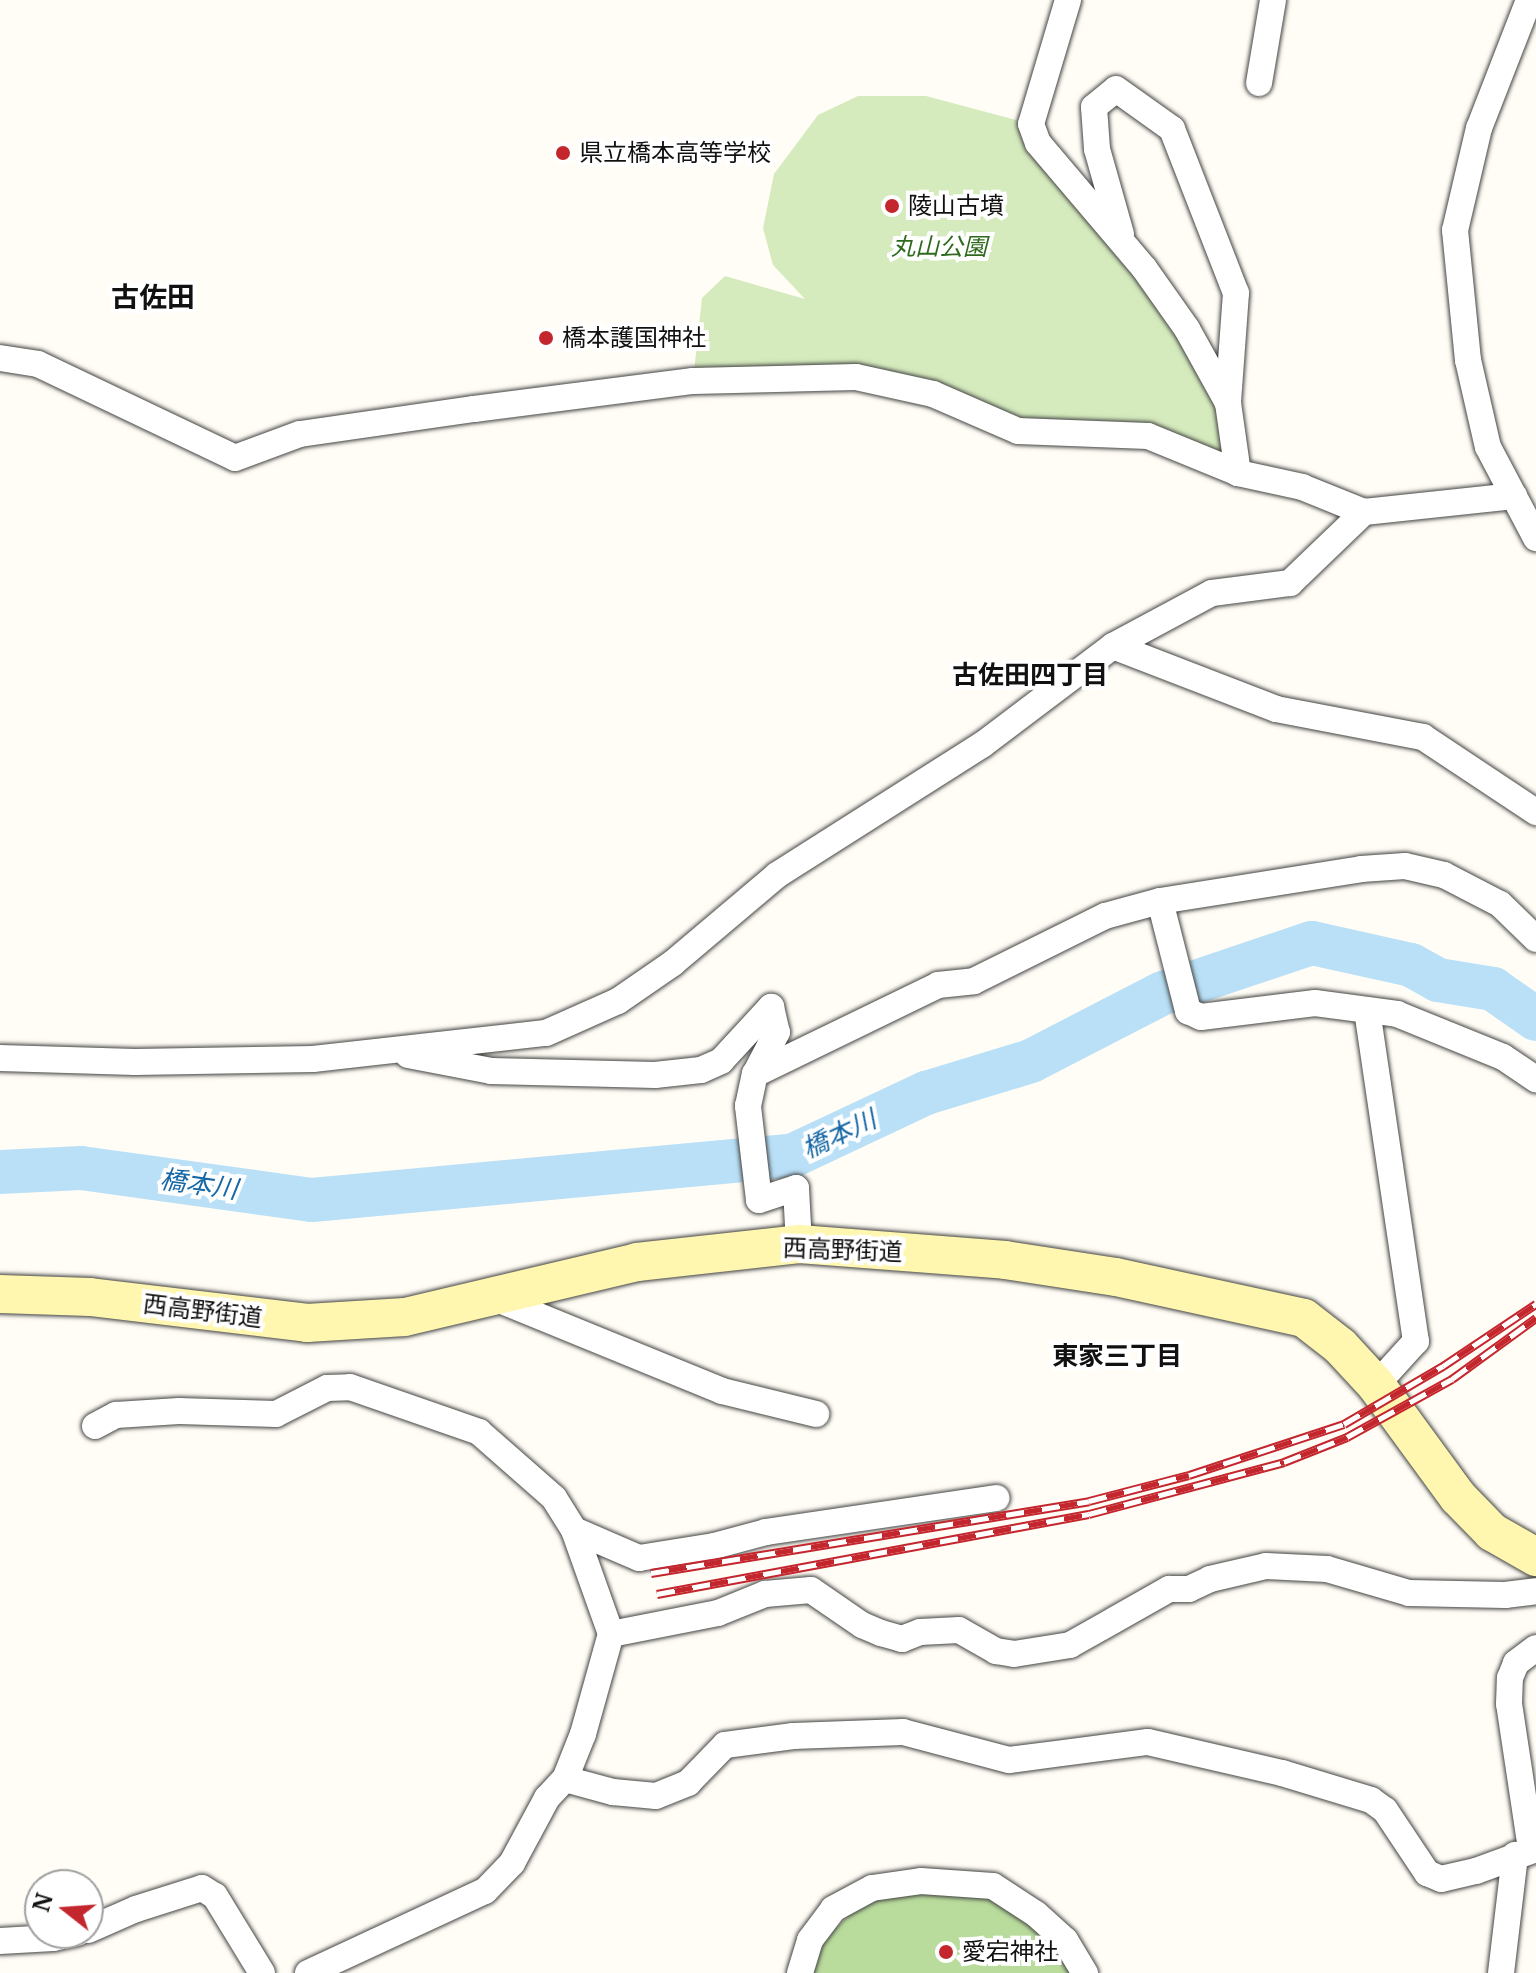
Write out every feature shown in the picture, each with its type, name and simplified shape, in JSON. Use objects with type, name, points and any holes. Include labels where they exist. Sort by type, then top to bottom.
[{"type":"street","points":[[1068,0],[1031,124],[1038,143],[1124,245],[1187,329],[1228,403]]},
{"type":"street","points":[[1259,83],[1273,0]]},
{"type":"street","points":[[1529,0],[1479,128],[1455,230],[1468,360],[1488,447],[1536,538]]},
{"type":"street","points":[[1124,245],[1097,149],[1094,107],[1116,89],[1172,129],[1236,293],[1228,403],[1238,473]]},
{"type":"street","points":[[0,358],[38,364],[235,458],[300,434],[474,409],[693,381],[856,377],[933,394],[1018,431],[1148,436],[1238,473],[1302,487],[1364,512],[1514,496]]},
{"type":"street","points":[[0,1058],[135,1062],[313,1059],[546,1033],[618,1001],[673,963],[777,875],[982,745],[1113,646],[1212,593],[1290,583],[1364,512]]},
{"type":"street","points":[[1113,646],[1276,709],[1423,737],[1536,812]]},
{"type":"street","points":[[755,1074],[938,985],[974,981],[1105,916],[1160,901],[1361,869],[1405,866],[1444,875],[1500,904],[1536,939]]},
{"type":"street","points":[[1160,901],[1188,1011],[1201,1017],[1315,1003],[1397,1014],[1503,1057],[1536,1079]]},
{"type":"street","points":[[389,1051],[491,1071],[655,1075],[701,1070],[721,1061],[771,1007],[777,1032],[755,1074],[748,1106],[759,1200],[796,1188],[799,1244]]},
{"type":"street","points":[[1367,1010],[1416,1341],[1376,1385]]},
{"type":"street","name":"西高野街道","points":[[0,1294],[90,1297],[307,1323],[405,1317],[637,1262],[799,1244],[1005,1260],[1116,1277],[1304,1318],[1340,1346],[1376,1385],[1458,1497],[1492,1532],[1536,1557]]},
{"type":"street","points":[[492,1297],[722,1391],[816,1414]]},
{"type":"street","points":[[95,1426],[116,1415],[179,1411],[276,1414],[327,1388],[350,1387],[479,1432],[554,1498],[574,1530],[611,1634],[583,1734],[565,1779],[547,1798],[512,1863],[485,1891],[308,1973]]},
{"type":"street","points":[[574,1530],[639,1558],[714,1546],[766,1532],[997,1498]]},
{"type":"street","points":[[611,1634],[718,1613],[765,1594],[811,1590],[862,1625],[881,1633],[902,1639],[920,1632],[959,1630],[996,1651],[1014,1654],[1070,1645],[1169,1589],[1189,1589],[1210,1579],[1266,1566],[1327,1569],[1409,1593],[1505,1595],[1536,1591]]},
{"type":"street","points":[[1501,1973],[1527,1851],[1509,1704],[1510,1678],[1516,1663],[1536,1648]]},
{"type":"street","points":[[565,1779],[613,1792],[656,1796],[688,1783],[725,1745],[793,1736],[903,1732],[991,1758],[1009,1760],[1148,1742],[1282,1773],[1371,1800],[1385,1810],[1427,1873],[1441,1879],[1476,1871],[1527,1851]]},
{"type":"street","points":[[800,1973],[810,1940],[833,1909],[872,1888],[921,1881],[993,1886],[1036,1914],[1065,1940],[1085,1973]]},
{"type":"street","points":[[104,1923],[136,1909],[202,1888],[215,1896],[262,1973]]},
{"type":"street","points":[[0,1941],[24,1940]]},
{"type":"green space","name":"丸山公園","points":[[858,96],[926,96],[1031,124],[1228,403],[1238,473],[1158,439],[1018,431],[933,394],[693,381],[702,298],[725,276],[805,299],[773,265],[763,228],[774,174],[818,115]]},
{"type":"green space","name":"愛宕神社","points":[[992,1889],[1083,1973],[807,1973],[819,1945],[871,1893]]},
{"type":"waterway","name":"橋本川","points":[[0,1172],[81,1168],[312,1200],[794,1155],[926,1093],[1031,1061],[1163,993],[1312,943],[1411,965],[1438,980],[1493,989],[1536,1019]]},
{"type":"railway","points":[[651,1573],[1089,1501],[1189,1475],[1344,1424],[1443,1366],[1536,1304]]},
{"type":"railway","points":[[657,1594],[1089,1514],[1284,1462],[1347,1437],[1452,1379],[1536,1318]]},
{"type":"place","name":"県立橋本高等学校","points":[[563,153]]},
{"type":"place","name":"陵山古墳","points":[[892,206]]},
{"type":"place","name":"橋本護国神社","points":[[546,338]]},
{"type":"place","name":"愛宕神社","points":[[946,1952]]},
{"type":"district","name":"古佐田","points":[[153,297]]},
{"type":"district","name":"古佐田四丁目","points":[[1030,675]]},
{"type":"district","name":"東家三丁目","points":[[1117,1356]]}]
